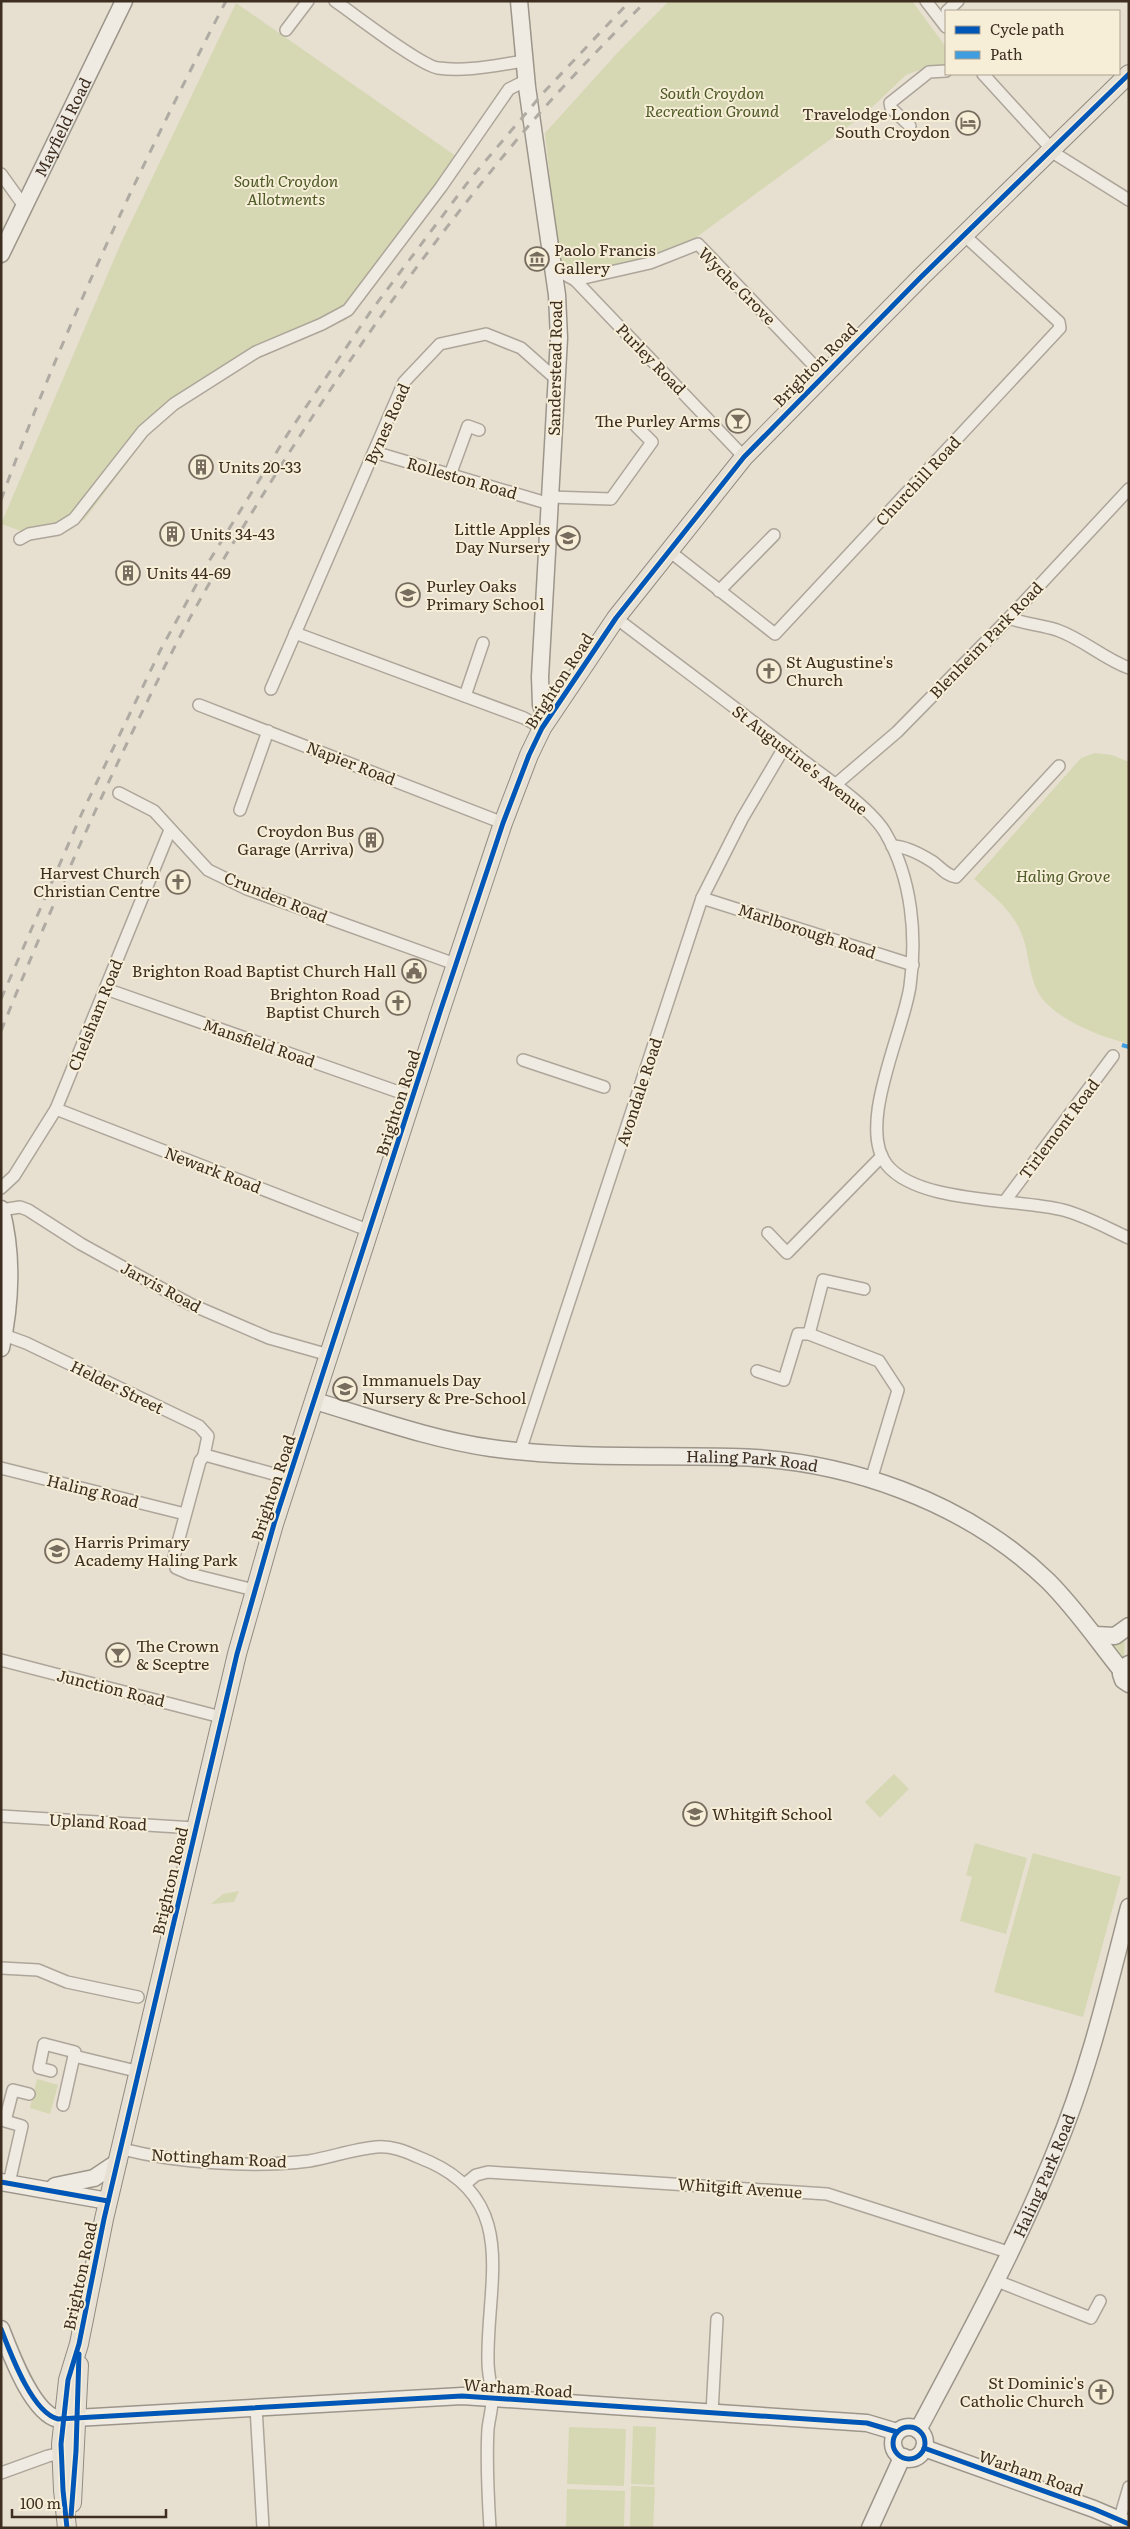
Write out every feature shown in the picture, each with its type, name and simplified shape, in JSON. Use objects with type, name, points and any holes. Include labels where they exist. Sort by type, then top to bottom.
[{"type":"main road","name":"Mayfield Road","points":[[1,254],[124,1]]},
{"type":"main road","name":"Sanderstead Road","points":[[520,1],[527,80],[553,268],[559,338],[540,677],[544,724]]},
{"type":"main road","name":"Brighton Road","points":[[68,2528],[68,2378],[79,2344],[108,2201],[140,2072],[220,1716],[254,1590],[288,1478],[455,964],[503,823],[529,755],[544,724],[616,618],[668,550],[744,457],[823,374],[1129,74]]},
{"type":"main road","points":[[540,677],[544,686],[561,700]]},
{"type":"main road","points":[[1,1209],[6,1236],[9,1274],[3,1341]]},
{"type":"main road","name":"Haling Park Road","points":[[314,1401],[478,1445],[520,1451],[629,1456],[733,1456],[786,1460],[871,1480],[940,1506],[1005,1545],[1047,1581],[1095,1635],[1127,1679]]},
{"type":"main road","points":[[1095,1635],[1115,1636],[1129,1626]]},
{"type":"main road","name":"Haling Park Road","points":[[918,2430],[997,2281],[1055,2153],[1074,2102],[1125,1936],[1129,1906]]},
{"type":"main road","points":[[38,2187],[89,2180],[120,2155]]},
{"type":"main road","points":[[5,2182],[108,2201]]},
{"type":"main road","points":[[1,2329],[18,2367],[43,2410],[53,2418],[68,2416]]},
{"type":"main road","name":"Warham Road","points":[[68,2416],[438,2397],[492,2397],[867,2423],[897,2432]]},
{"type":"main road","points":[[910,2427],[918,2430],[923,2435],[924,2448],[913,2458],[904,2458],[894,2448],[893,2442],[897,2432],[910,2427]]},
{"type":"main road","name":"Warham Road","points":[[924,2448],[1121,2524]]},
{"type":"main road","points":[[870,2528],[904,2458]]},
{"type":"street","points":[[286,30],[308,1]]},
{"type":"street","points":[[335,1],[391,41],[436,68],[471,69],[525,61]]},
{"type":"street","points":[[926,1],[945,17]]},
{"type":"street","points":[[910,126],[891,108],[890,103],[893,98],[928,72],[945,71]]},
{"type":"street","points":[[985,75],[1051,149],[1062,158],[1129,200]]},
{"type":"street","points":[[20,539],[29,534],[58,529],[74,519],[143,431],[174,404],[256,352],[322,324],[348,310],[441,187],[509,89],[527,80]]},
{"type":"street","points":[[1,174],[24,206]]},
{"type":"street","name":"Churchill Road","points":[[668,550],[775,634],[1060,328],[1059,322],[964,235]]},
{"type":"street","name":"Wyche Grove","points":[[575,280],[650,264],[698,244],[823,374]]},
{"type":"street","name":"Purley Road","points":[[553,268],[575,280],[744,457]]},
{"type":"street","name":"Bynes Road","points":[[271,689],[404,382],[440,344],[486,334],[521,348],[556,379]]},
{"type":"street","points":[[450,475],[468,426],[479,430]]},
{"type":"street","name":"Rolleston Road","points":[[374,452],[450,475],[550,500],[612,498],[652,442],[636,426]]},
{"type":"street","name":"Blenheim Park Road","points":[[835,785],[897,732],[1008,618],[1129,489]]},
{"type":"street","points":[[719,590],[774,535]]},
{"type":"street","name":"St Augustine's Avenue","points":[[616,618],[835,785],[881,826],[892,846],[908,890],[912,965],[906,1007],[877,1110],[876,1132],[882,1156]]},
{"type":"street","points":[[1008,618],[1024,624],[1056,630],[1129,668]]},
{"type":"street","points":[[295,633],[544,724]]},
{"type":"street","points":[[465,696],[483,643]]},
{"type":"street","name":"Napier Road","points":[[199,705],[503,823]]},
{"type":"street","points":[[240,810],[268,731]]},
{"type":"street","name":"Avondale Road","points":[[520,1451],[702,898],[742,819],[785,746]]},
{"type":"street","points":[[892,846],[910,850],[932,862],[948,874],[956,876],[1059,766]]},
{"type":"street","name":"Crunden Road","points":[[119,793],[154,811],[208,870],[247,889],[455,964]]},
{"type":"street","name":"Chelsham Road","points":[[1,1188],[14,1176],[56,1110],[170,830]]},
{"type":"street","name":"Marlborough Road","points":[[702,898],[912,965]]},
{"type":"street","name":"Mansfield Road","points":[[106,989],[412,1097]]},
{"type":"street","name":"Tirlemont Road","points":[[1004,1201],[1113,1056]]},
{"type":"street","points":[[523,1060],[604,1087]]},
{"type":"street","name":"Newark Road","points":[[56,1110],[370,1230]]},
{"type":"street","points":[[768,1233],[787,1253],[882,1156],[893,1170],[920,1185],[952,1195],[1004,1201],[1069,1212],[1129,1238]]},
{"type":"street","name":"Jarvis Road","points":[[1,1209],[20,1207],[28,1210],[81,1244],[190,1304],[270,1338],[329,1355]]},
{"type":"street","points":[[809,1334],[823,1280],[864,1289]]},
{"type":"street","points":[[757,1371],[784,1380],[798,1334],[809,1334],[879,1361],[898,1390],[871,1480]]},
{"type":"street","name":"Helder Street","points":[[3,1341],[26,1343],[199,1426],[208,1436],[204,1455]]},
{"type":"street","points":[[254,1590],[190,1574],[176,1568],[174,1557],[200,1461],[204,1455],[288,1478]]},
{"type":"street","name":"Haling Road","points":[[1,1468],[185,1514]]},
{"type":"street","name":"Junction Road","points":[[1,1660],[220,1716]]},
{"type":"street","name":"Upland Road","points":[[1,1816],[195,1828]]},
{"type":"street","points":[[1,1968],[38,1970],[67,1982],[138,1997]]},
{"type":"street","points":[[51,2071],[39,2068],[44,2044],[76,2052],[62,2105]]},
{"type":"street","points":[[74,2056],[140,2072]]},
{"type":"street","points":[[5,2182],[22,2126],[5,2121],[12,2090],[30,2094]]},
{"type":"street","name":"Nottingham Road","points":[[120,2155],[271,2163],[310,2160],[369,2148],[391,2147],[438,2166],[465,2184],[477,2199],[486,2219],[494,2251],[488,2361],[492,2397],[488,2430],[490,2528]]},
{"type":"street","name":"Whitgift Avenue","points":[[465,2184],[476,2175],[488,2172],[827,2194],[1010,2253]]},
{"type":"street","points":[[997,2281],[1091,2318],[1100,2301]]},
{"type":"street","points":[[712,2412],[717,2319]]},
{"type":"street","points":[[256,2407],[264,2528]]},
{"type":"street","points":[[1,2473],[69,2452]]},
{"type":"street","points":[[1121,2524],[1129,2487]]},
{"type":"green space","name":"South Croydon Recreation Ground","points":[[669,1],[912,1],[945,46],[945,68],[925,68],[906,75],[865,114],[694,239],[649,259],[576,276],[559,266],[545,133],[620,50]]},
{"type":"green space","name":"South Croydon Allotments","points":[[236,3],[463,161],[346,320],[311,334],[241,367],[159,421],[84,520],[38,537],[1,524],[121,243]]},
{"type":"green space","name":"Haling Grove","points":[[1095,753],[1112,755],[1129,762],[1129,1044],[1085,1029],[1065,1018],[1047,1004],[1036,988],[1023,939],[1016,922],[1000,902],[974,879],[1081,758]]},
{"type":"green space","points":[[1125,1636],[1124,1658],[1119,1660],[1108,1641]]},
{"type":"green space","points":[[894,1774],[909,1789],[880,1818],[865,1802]]},
{"type":"green space","points":[[975,1843],[1027,1858],[1006,1934],[960,1921],[972,1877],[966,1875]]},
{"type":"green space","points":[[1033,1853],[1121,1877],[1083,2017],[994,1992]]},
{"type":"green space","points":[[239,1891],[234,1902],[211,1904],[223,1894]]},
{"type":"green space","points":[[37,2079],[58,2085],[50,2114],[30,2108]]},
{"type":"green space","points":[[633,2426],[656,2427],[654,2485],[631,2484]]},
{"type":"green space","points":[[569,2427],[626,2429],[624,2486],[567,2484]]},
{"type":"green space","points":[[631,2486],[655,2487],[653,2528],[630,2528]]},
{"type":"green space","points":[[567,2489],[625,2491],[624,2528],[566,2528]]},
{"type":"railway","points":[[1,500],[51,372],[106,246],[164,123],[226,1]]},
{"type":"railway","points":[[1,999],[82,813],[161,649],[211,558],[289,432],[371,311],[471,178],[544,92],[630,1]]},
{"type":"railway","points":[[1,1031],[81,842],[147,702],[196,607],[282,464],[337,379],[395,296],[456,215],[550,101],[646,1]]},
{"type":"marked path","points":[[1122,1045],[1129,1047]]},
{"type":"cycle path","points":[[67,2528],[61,2444],[68,2380],[79,2344],[104,2219],[237,1654],[274,1524],[440,1012],[503,823],[529,755],[542,728],[616,618],[744,457],[921,277],[1129,74]]},
{"type":"cycle path","points":[[1,2182],[108,2201]]},
{"type":"cycle path","points":[[1,2329],[16,2366],[31,2394],[39,2406],[48,2414],[58,2419],[462,2396],[867,2423],[897,2432]]},
{"type":"cycle path","points":[[71,2516],[76,2451],[79,2354]]},
{"type":"cycle path","points":[[909,2427],[920,2432],[925,2443],[920,2454],[909,2459],[898,2454],[893,2443],[898,2432],[909,2427]]},
{"type":"cycle path","points":[[924,2448],[1094,2509],[1129,2524]]},
{"type":"place","name":"Travelodge London South Croydon","points":[[968,123]]},
{"type":"place","name":"Paolo Francis Gallery","points":[[537,259]]},
{"type":"place","name":"The Purley Arms","points":[[738,421]]},
{"type":"place","name":"Units 20-33","points":[[201,467]]},
{"type":"place","name":"Units 34-43","points":[[172,534]]},
{"type":"place","name":"Little Apples Day Nursery","points":[[568,538]]},
{"type":"place","name":"Units 44-69","points":[[128,573]]},
{"type":"place","name":"Purley Oaks Primary School","points":[[408,595]]},
{"type":"place","name":"St Augustine's Church","points":[[769,671]]},
{"type":"place","name":"Croydon Bus Garage (Arriva)","points":[[371,840]]},
{"type":"place","name":"Harvest Church Christian Centre","points":[[178,882]]},
{"type":"place","name":"Brighton Road Baptist Church Hall","points":[[414,971]]},
{"type":"place","name":"Brighton Road Baptist Church","points":[[398,1003]]},
{"type":"place","name":"Immanuels Day Nursery & Pre-School","points":[[345,1389]]},
{"type":"place","name":"Harris Primary Academy Haling Park","points":[[57,1551]]},
{"type":"place","name":"The Crown & Sceptre","points":[[118,1655]]},
{"type":"place","name":"Whitgift School","points":[[695,1814]]},
{"type":"place","name":"St Dominic's Catholic Church","points":[[1101,2392]]}]
